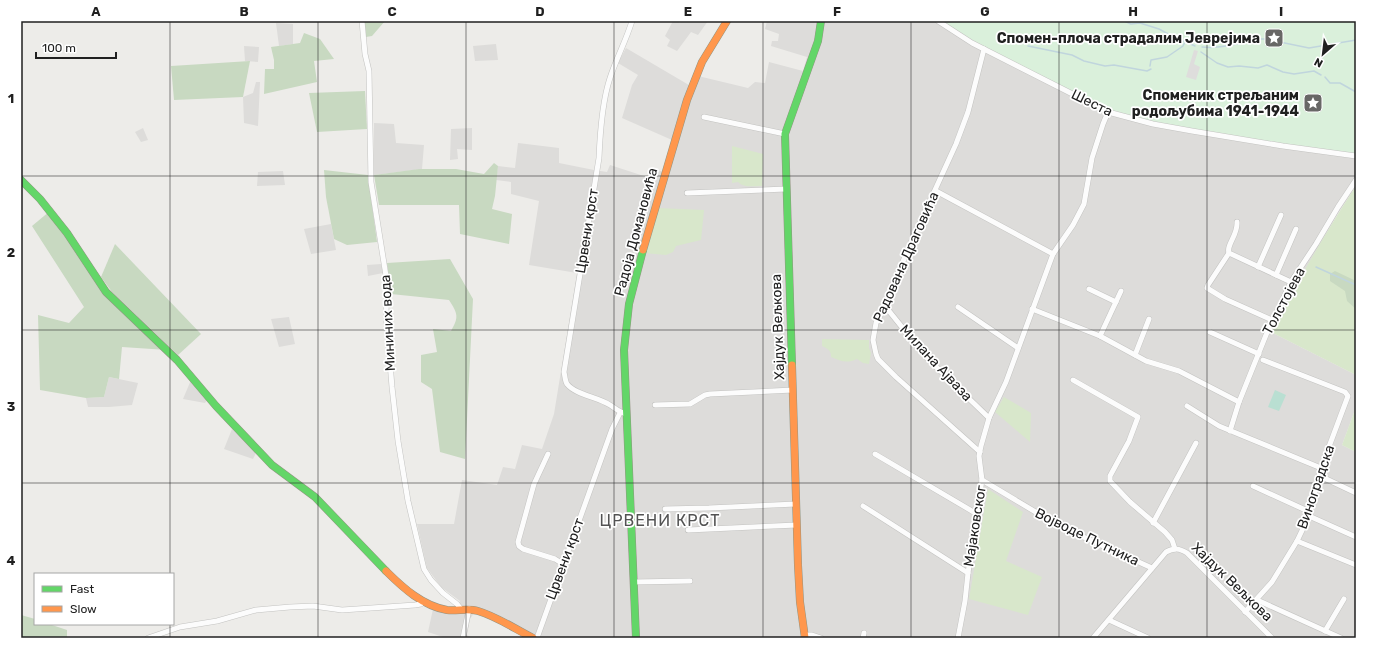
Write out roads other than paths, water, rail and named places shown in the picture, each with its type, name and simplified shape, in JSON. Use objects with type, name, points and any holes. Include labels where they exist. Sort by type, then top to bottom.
[{"type":"street","name":"Мининих вода","points":[[362,21],[365,54],[369,71],[371,182],[386,282],[386,314],[392,387],[398,441],[408,501],[424,569],[442,594],[457,604],[461,609]]},
{"type":"street","name":"Црвени крст","points":[[537,638],[612,429],[623,413],[609,404],[571,387],[566,381],[564,372],[599,158],[600,128],[606,94],[610,79],[628,37],[632,21]]},
{"type":"street","name":"Радоја Домановића","points":[[636,638],[634,582],[623,413],[624,350],[630,304],[635,277],[687,100],[702,62],[727,21]]},
{"type":"street","name":"Хајдук Вељкова","points":[[804,636],[800,602],[796,504],[785,134],[818,41],[820,21]]},
{"type":"street","name":"Шеста","points":[[938,21],[984,49],[1108,112],[1153,124],[1192,131],[1356,156]]},
{"type":"street","name":"Радована Драговића","points":[[980,452],[878,359],[874,350],[873,334],[876,323],[885,306],[908,249],[936,191],[956,144],[968,112],[984,49]]},
{"type":"street","name":"Мајаковског","points":[[958,638],[965,602],[982,480],[980,452],[989,418],[1006,382],[1053,254],[1073,225],[1084,204],[1092,158],[1108,112]]},
{"type":"street","points":[[704,117],[785,134]]},
{"type":"street","points":[[21,180],[40,199],[67,233],[106,292],[178,360],[216,406],[266,460],[315,497],[400,585],[415,596],[434,606],[450,610],[469,609],[482,612],[533,638]]},
{"type":"street","name":"Толстојева","points":[[1230,431],[1239,402],[1272,320],[1291,282],[1356,180]]},
{"type":"street","points":[[687,193],[786,189]]},
{"type":"street","points":[[936,191],[1053,254]]},
{"type":"street","points":[[1258,267],[1281,215]]},
{"type":"street","points":[[1237,222],[1236,232],[1228,248],[1229,254],[1207,288],[1225,299],[1272,320]]},
{"type":"street","points":[[1276,275],[1296,229]]},
{"type":"street","points":[[1229,254],[1291,282]]},
{"type":"street","points":[[1089,289],[1116,302]]},
{"type":"street","points":[[1100,336],[1121,291]]},
{"type":"street","name":"Милана Ајваза","points":[[885,306],[926,356],[989,418]]},
{"type":"street","points":[[958,307],[1018,348]]},
{"type":"street","points":[[1032,309],[1100,336],[1146,361],[1179,371],[1239,402]]},
{"type":"street","points":[[1135,355],[1149,319]]},
{"type":"street","points":[[1210,332],[1259,354]]},
{"type":"street","name":"Виноградска","points":[[1245,612],[1272,582],[1297,541],[1309,514],[1321,468],[1348,396],[1346,392],[1263,360]]},
{"type":"street","points":[[1074,380],[1138,417],[1129,441],[1110,478],[1110,481],[1130,502],[1165,532],[1172,540],[1175,548]]},
{"type":"street","points":[[654,405],[690,404],[705,395],[710,394],[793,390]]},
{"type":"street","points":[[1187,406],[1207,420],[1230,431],[1321,468]]},
{"type":"street","points":[[1153,523],[1196,443]]},
{"type":"street","points":[[548,454],[534,484],[518,542],[519,546],[523,549],[555,559],[563,564]]},
{"type":"street","points":[[875,454],[977,514]]},
{"type":"street","points":[[1320,476],[1356,493]]},
{"type":"street","name":"Војводе Путника","points":[[982,480],[1059,526],[1152,568]]},
{"type":"street","points":[[1253,486],[1356,537]]},
{"type":"street","points":[[665,509],[796,504]]},
{"type":"street","points":[[863,506],[968,574]]},
{"type":"street","points":[[688,530],[797,525]]},
{"type":"street","points":[[1297,541],[1356,566]]},
{"type":"street","name":"Хајдук Вељкова","points":[[1094,638],[1166,552],[1175,548],[1187,553],[1272,638]]},
{"type":"street","points":[[634,582],[690,581]]},
{"type":"street","points":[[1325,631],[1344,599]]},
{"type":"street","points":[[1257,600],[1341,638]]},
{"type":"street","points":[[148,638],[180,627],[217,621],[256,610],[313,606],[342,610],[416,605],[421,604],[424,601]]},
{"type":"street","points":[[463,638],[469,609]]},
{"type":"street","points":[[1109,620],[1148,638]]},
{"type":"street","points":[[804,636],[812,635],[821,638]]},
{"type":"waterway","points":[[1124,21],[1131,24],[1140,23],[1159,29],[1195,46]]},
{"type":"waterway","points":[[1202,47],[1224,46],[1265,39],[1309,48],[1356,40]]},
{"type":"waterway","points":[[1150,66],[1151,60],[1167,57],[1183,46],[1185,42]]},
{"type":"waterway","points":[[1028,46],[1072,55],[1084,61],[1105,66],[1114,65],[1147,71],[1151,69]]},
{"type":"waterway","points":[[1201,52],[1217,63],[1228,67],[1239,66],[1258,68],[1267,65],[1283,72],[1294,74],[1314,71],[1321,75]]},
{"type":"waterway","points":[[1325,77],[1330,83],[1340,83],[1356,92]]},
{"type":"waterway","points":[[1316,267],[1356,285]]},
{"type":"place","name":"Спомен-плоча страдалим Јеврејима","points":[[1274,38]]},
{"type":"place","name":"Споменик стрељаним родољубима 1941-1944","points":[[1313,103]]},
{"type":"district","name":"ЦРВЕНИ КРСТ","points":[[660,520]]}]
